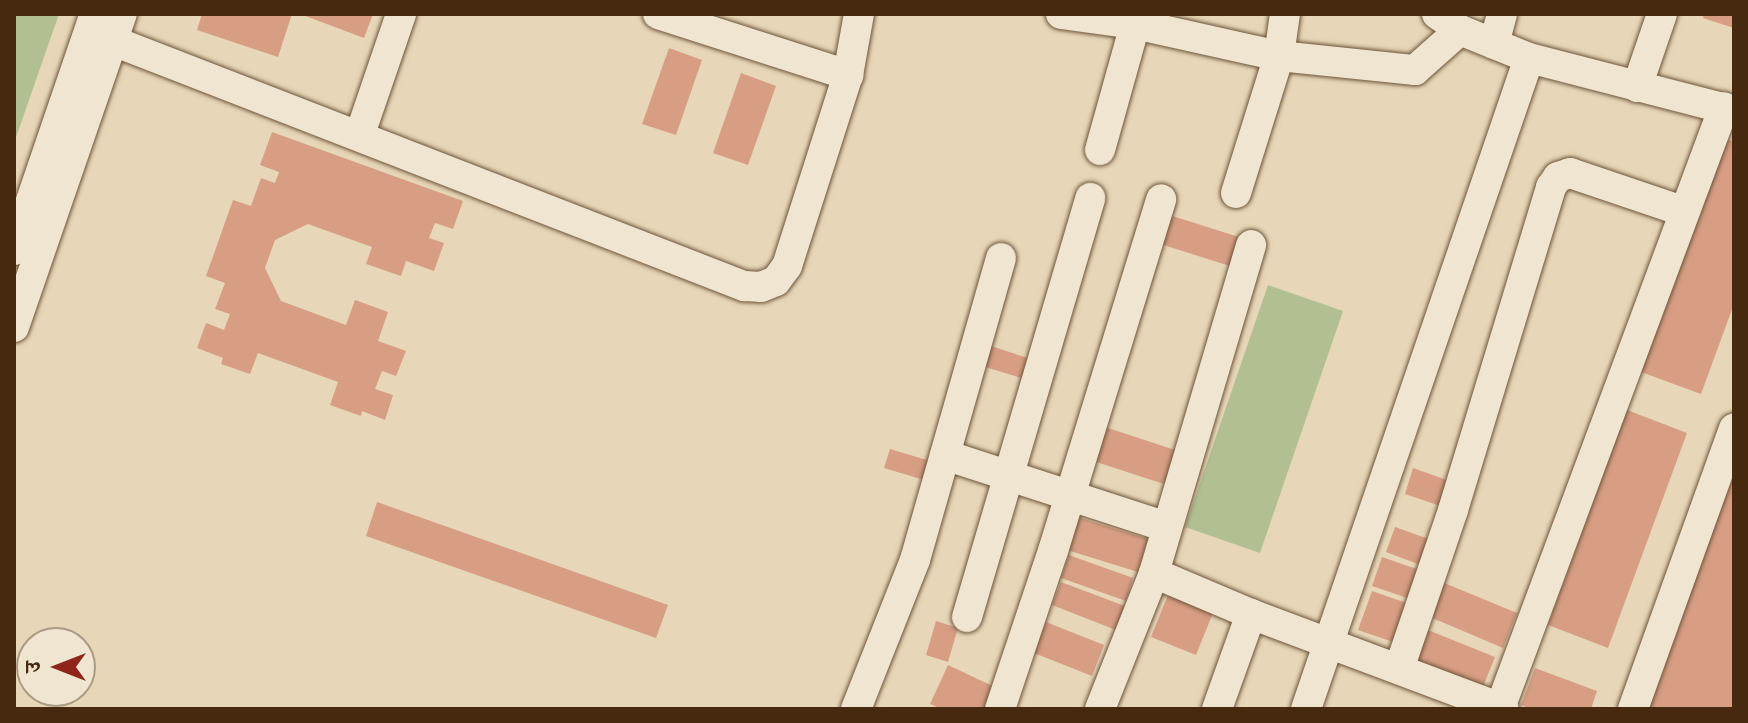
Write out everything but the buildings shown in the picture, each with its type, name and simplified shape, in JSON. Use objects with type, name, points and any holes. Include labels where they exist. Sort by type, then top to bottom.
[{"type":"street","points":[[360,134],[401,14]]},
{"type":"street","points":[[658,14],[848,75]]},
{"type":"street","points":[[16,318],[70,126],[105,25],[360,134],[744,286],[761,287],[776,281],[787,266],[848,75],[859,14]]},
{"type":"street","points":[[1061,14],[1137,19],[1279,56],[1415,70],[1449,22],[1529,58],[1729,109],[1685,212],[1502,708],[1251,614],[1154,573]]},
{"type":"street","points":[[1236,193],[1279,56],[1285,14]]},
{"type":"street","points":[[1494,44],[1502,14]]},
{"type":"street","points":[[1637,87],[1662,14]]},
{"type":"street","points":[[1100,150],[1137,19]]},
{"type":"street","points":[[1306,709],[1529,58]]},
{"type":"street","points":[[14,250],[70,126]]},
{"type":"street","points":[[1399,669],[1458,495],[1551,187],[1558,177],[1570,173],[1685,212]]},
{"type":"street","points":[[967,617],[1090,198]]},
{"type":"street","points":[[1000,709],[1070,496],[1161,199]]},
{"type":"street","points":[[1100,709],[1154,573],[1251,245]]},
{"type":"street","points":[[856,709],[915,560],[1001,258]]},
{"type":"street","points":[[1633,709],[1734,429]]},
{"type":"street","points":[[945,455],[1167,527]]},
{"type":"street","points":[[1217,709],[1251,614]]},
{"type":"green space","points":[[14,14],[59,14],[14,143]]},
{"type":"green space","points":[[1268,285],[1343,311],[1260,553],[1185,527]]}]
